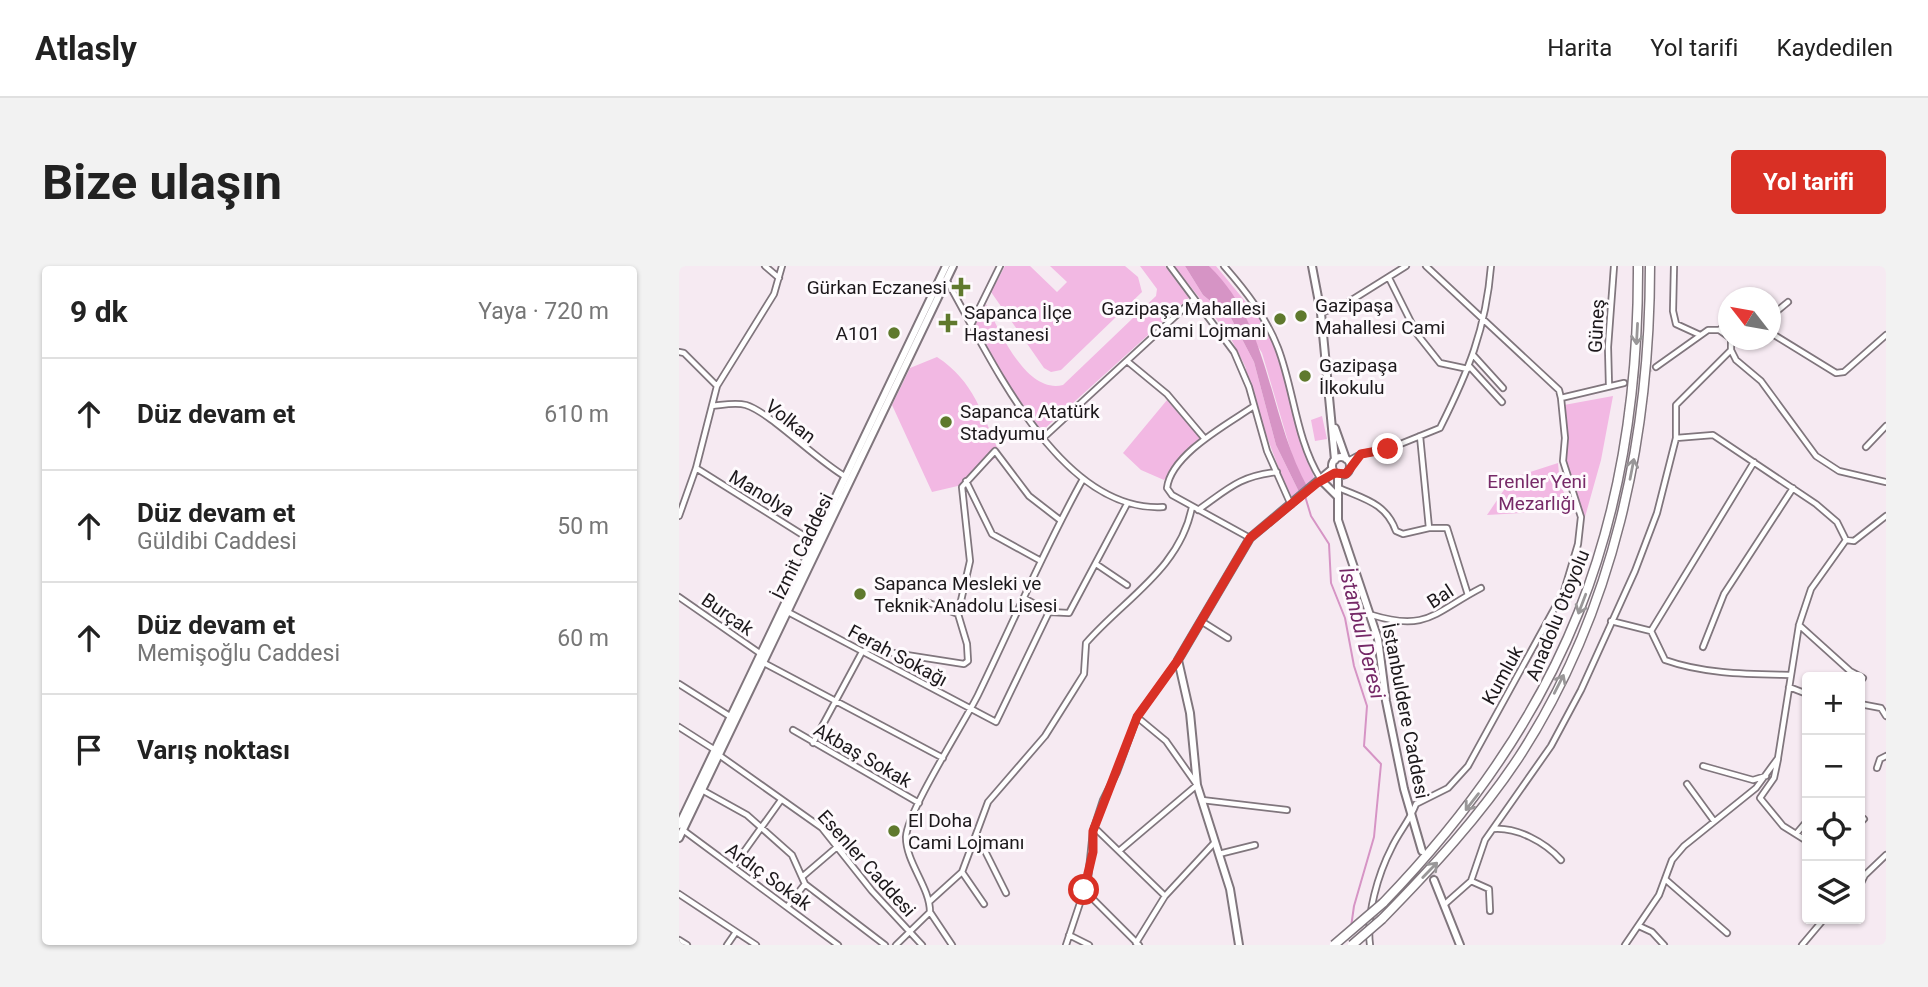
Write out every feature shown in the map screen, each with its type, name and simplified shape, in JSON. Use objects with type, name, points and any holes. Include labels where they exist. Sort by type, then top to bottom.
[{"type":"highway","name":"Anadolu Otoyolu","points":[[1334,945],[1383,903],[1428,856],[1509,751],[1545,688],[1594,572],[1622,465],[1634,386],[1638,266]]},
{"type":"highway","name":"Anadolu Otoyolu","points":[[1352,945],[1436,865],[1518,757],[1565,674],[1593,611],[1618,529],[1634,458],[1646,383],[1650,266]]},
{"type":"street","points":[[765,266],[779,278]]},
{"type":"street","points":[[679,516],[696,468],[717,386],[761,318],[782,266]]},
{"type":"street","name":"İzmit Caddesi","points":[[681,827],[702,790],[731,717],[946,266]]},
{"type":"street","name":"İzmit Caddesi","points":[[679,838],[681,827],[764,663],[953,266]]},
{"type":"street","points":[[971,326],[1000,266]]},
{"type":"street","points":[[1170,266],[1234,352],[1291,505]]},
{"type":"street","points":[[1224,266],[1257,307],[1279,349],[1301,435],[1320,481],[1338,498]]},
{"type":"street","points":[[1312,266],[1321,313],[1335,460],[1348,462],[1361,454],[1388,449],[1440,428],[1474,356],[1485,320],[1491,266]]},
{"type":"street","points":[[1321,313],[1347,303],[1406,266]]},
{"type":"street","points":[[1426,266],[1559,390],[1561,398],[1624,383]]},
{"type":"street","name":"Güneş","points":[[1609,387],[1608,347],[1613,266]]},
{"type":"street","points":[[1674,266],[1673,311],[1676,324],[1701,335]]},
{"type":"street","points":[[1389,278],[1417,334],[1440,363],[1469,368],[1502,402]]},
{"type":"street","points":[[946,280],[1020,411],[1083,479],[1127,503],[1163,507]]},
{"type":"street","points":[[1044,437],[1194,299]]},
{"type":"street","points":[[1781,307],[1787,302]]},
{"type":"street","points":[[1656,367],[1708,330],[1718,330]]},
{"type":"street","points":[[1781,339],[1836,373],[1844,372],[1886,335]]},
{"type":"street","points":[[1445,904],[1471,881],[1485,840],[1551,746],[1611,621],[1657,513],[1676,438],[1676,405],[1731,350],[1736,360],[1761,381],[1816,456],[1839,471],[1886,482]]},
{"type":"street","points":[[679,352],[684,353],[717,386]]},
{"type":"street","points":[[1474,356],[1503,388]]},
{"type":"street","points":[[1127,361],[1167,394],[1205,439]]},
{"type":"street","name":"Kumluk","points":[[1370,945],[1370,924],[1381,874],[1391,849],[1411,819],[1416,804],[1448,788],[1468,766],[1564,591],[1581,517],[1563,461],[1565,438],[1561,398]]},
{"type":"street","name":"Volkan","points":[[712,406],[737,404],[755,410],[822,463],[846,477]]},
{"type":"street","points":[[1250,538],[1172,495],[1167,488],[1168,478],[1205,439],[1254,406]]},
{"type":"street","points":[[1331,416],[1348,462]]},
{"type":"street","points":[[1866,447],[1886,426]]},
{"type":"street","points":[[1676,438],[1713,435],[1793,488],[1837,522],[1846,540]]},
{"type":"street","points":[[1420,436],[1429,528]]},
{"type":"street","points":[[813,743],[862,652],[868,649],[964,664],[969,654],[958,614],[970,561],[962,487],[995,451],[1029,496],[1060,520]]},
{"type":"street","name":"İstanbuldere Caddesi","points":[[1335,460],[1338,498]]},
{"type":"street","points":[[1651,631],[1753,461]]},
{"type":"street","name":"İstanbuldere Caddesi","points":[[1348,462],[1339,488],[1338,520],[1372,615],[1411,819],[1422,851]]},
{"type":"street","name":"Manolya","points":[[696,468],[815,542]]},
{"type":"street","points":[[1198,510],[1250,475],[1277,472]]},
{"type":"street","points":[[1066,945],[1084,890],[1094,827],[1137,717],[1178,660],[1250,538],[1320,481],[1335,472],[1346,474]]},
{"type":"street","points":[[952,945],[930,912],[930,901],[920,881],[906,837],[919,803],[970,709],[1060,520],[1083,479]]},
{"type":"street","points":[[966,481],[992,534],[1041,561]]},
{"type":"street","points":[[1339,488],[1370,500],[1387,511],[1397,531],[1403,534],[1429,528],[1447,528],[1468,595]]},
{"type":"street","points":[[1703,647],[1724,594],[1793,488]]},
{"type":"street","points":[[1024,598],[1049,611],[1069,613],[1127,503]]},
{"type":"street","points":[[930,901],[962,872],[977,825],[992,796],[1045,736],[1084,674],[1086,643],[1152,580],[1189,524],[1192,507]]},
{"type":"street","points":[[1846,540],[1854,541],[1886,516]]},
{"type":"street","points":[[1802,838],[1783,826],[1760,798],[1779,767],[1778,758],[1798,625],[1811,589],[1846,540]]},
{"type":"street","points":[[1096,564],[1127,585]]},
{"type":"street","name":"Bal","points":[[1372,615],[1408,624],[1430,620],[1481,588]]},
{"type":"street","name":"Burçak","points":[[679,597],[761,654]]},
{"type":"street","points":[[929,603],[958,614]]},
{"type":"street","name":"Ferah Sokağı","points":[[788,612],[996,722],[1049,611]]},
{"type":"street","points":[[1201,621],[1228,638]]},
{"type":"street","points":[[1611,621],[1651,631]]},
{"type":"street","points":[[1798,625],[1852,672]]},
{"type":"street","points":[[1651,631],[1665,660],[1736,673],[1790,676]]},
{"type":"street","points":[[1178,660],[1190,713],[1197,785],[1230,889],[1239,945]]},
{"type":"street","points":[[764,663],[943,758]]},
{"type":"street","points":[[679,684],[731,717]]},
{"type":"street","points":[[1789,687],[1802,692]]},
{"type":"street","points":[[1865,705],[1881,708],[1886,716]]},
{"type":"street","points":[[1137,717],[1166,741],[1197,785]]},
{"type":"street","name":"Esenler Caddesi","points":[[679,727],[815,821],[872,891],[922,945]]},
{"type":"street","name":"Akbaş Sokak","points":[[793,730],[919,803]]},
{"type":"street","points":[[1877,768],[1880,759],[1886,756]]},
{"type":"street","points":[[1625,945],[1659,895],[1672,860],[1714,821],[1756,788],[1778,758]]},
{"type":"street","points":[[1703,766],[1753,780],[1766,776]]},
{"type":"street","points":[[1687,784],[1714,821]]},
{"type":"street","points":[[1119,851],[1197,785]]},
{"type":"street","points":[[702,790],[747,815],[792,855],[805,884],[885,945]]},
{"type":"street","points":[[733,867],[781,800]]},
{"type":"street","points":[[1202,800],[1287,810]]},
{"type":"street","name":"Ardıç Sokak","points":[[681,827],[838,945]]},
{"type":"street","points":[[1094,827],[1165,896]]},
{"type":"street","points":[[1796,834],[1802,827]]},
{"type":"street","points":[[1492,830],[1507,828],[1529,837],[1552,850],[1561,860]]},
{"type":"street","points":[[974,840],[985,851],[1006,894]]},
{"type":"street","points":[[1084,890],[1138,944],[1165,896],[1216,841]]},
{"type":"street","points":[[1219,854],[1255,845]]},
{"type":"street","points":[[802,877],[837,847]]},
{"type":"street","points":[[1865,872],[1886,855]]},
{"type":"street","points":[[962,872],[983,904]]},
{"type":"street","points":[[1665,879],[1727,933]]},
{"type":"street","points":[[1434,880],[1460,945]]},
{"type":"street","points":[[1471,881],[1489,889],[1490,911]]},
{"type":"street","points":[[787,907],[805,884]]},
{"type":"street","points":[[679,894],[756,945]]},
{"type":"street","points":[[896,945],[930,912]]},
{"type":"street","points":[[1801,945],[1820,924]]},
{"type":"street","points":[[1639,926],[1652,932],[1664,945]]},
{"type":"street","points":[[727,945],[736,932]]},
{"type":"street","points":[[1069,935],[1089,945]]},
{"type":"street","points":[[679,940],[687,945]]},
{"type":"green space","points":[[1005,266],[1030,266],[1057,292],[1067,282],[1050,266],[1125,266],[1138,277],[1142,292],[1061,370],[1051,372],[1044,368],[991,292]]},
{"type":"green space","points":[[1140,266],[1165,266],[1189,298],[1042,431],[1005,380],[974,327],[986,304],[1007,344],[1026,371],[1037,380],[1050,385],[1063,385],[1156,296],[1157,289]]},
{"type":"green space","points":[[1174,266],[1185,266],[1203,295],[1231,318],[1254,362],[1276,445],[1300,494],[1291,501],[1258,413],[1245,366],[1229,335]]},
{"type":"green space","points":[[1209,266],[1216,266],[1278,341],[1314,478],[1308,488],[1295,465],[1262,353]]},
{"type":"green space","points":[[937,357],[960,377],[976,400],[1000,454],[962,485],[932,492],[892,405],[910,368]]},
{"type":"green space","points":[[1613,396],[1601,460],[1585,517],[1573,488],[1567,462],[1564,405]]},
{"type":"green space","points":[[1167,400],[1201,439],[1164,480],[1141,470],[1123,453]]},
{"type":"green space","points":[[1322,416],[1327,439],[1315,441],[1311,420]]},
{"type":"green space","name":"Erenler Yeni Mezarlığı","points":[[1558,463],[1560,484],[1572,510],[1487,515],[1512,478]]},
{"type":"shaded area","points":[[1185,266],[1209,266],[1229,290],[1245,316],[1267,372],[1284,432],[1308,488],[1300,494],[1276,445],[1254,362],[1231,318],[1203,295]]},
{"type":"waterway","name":"İstanbul Deresi","points":[[1305,496],[1311,516],[1329,544],[1331,583],[1345,618],[1354,666],[1367,706],[1364,746],[1381,764],[1374,837],[1354,906],[1351,927]]},
{"type":"tunnel","points":[[1624,383],[1656,367]]},
{"type":"tunnel","points":[[1424,856],[1434,880]]},
{"type":"place","name":"Gürkan Eczanesi","points":[[961,287]]},
{"type":"place","name":"Gazipaşa Mahallesi Cami","points":[[1301,316]]},
{"type":"place","name":"Gazipaşa Mahallesi Cami Lojmani","points":[[1280,319]]},
{"type":"place","name":"Sapanca İlçe Hastanesi","points":[[948,323]]},
{"type":"place","name":"A101","points":[[894,333]]},
{"type":"place","name":"Gazipaşa İlkokulu","points":[[1305,376]]},
{"type":"place","name":"Sapanca Atatürk Stadyumu","points":[[946,422]]},
{"type":"place","name":"Sapanca Mesleki ve Teknik Anadolu Lisesi","points":[[860,594]]},
{"type":"place","name":"El Doha Cami Lojmanı","points":[[894,831]]},
{"type":"route","points":[[1084,890],[1093,852],[1093,831],[1137,717],[1178,660],[1250,538],[1317,483],[1335,473],[1346,474],[1361,454],[1388,449]]}]
